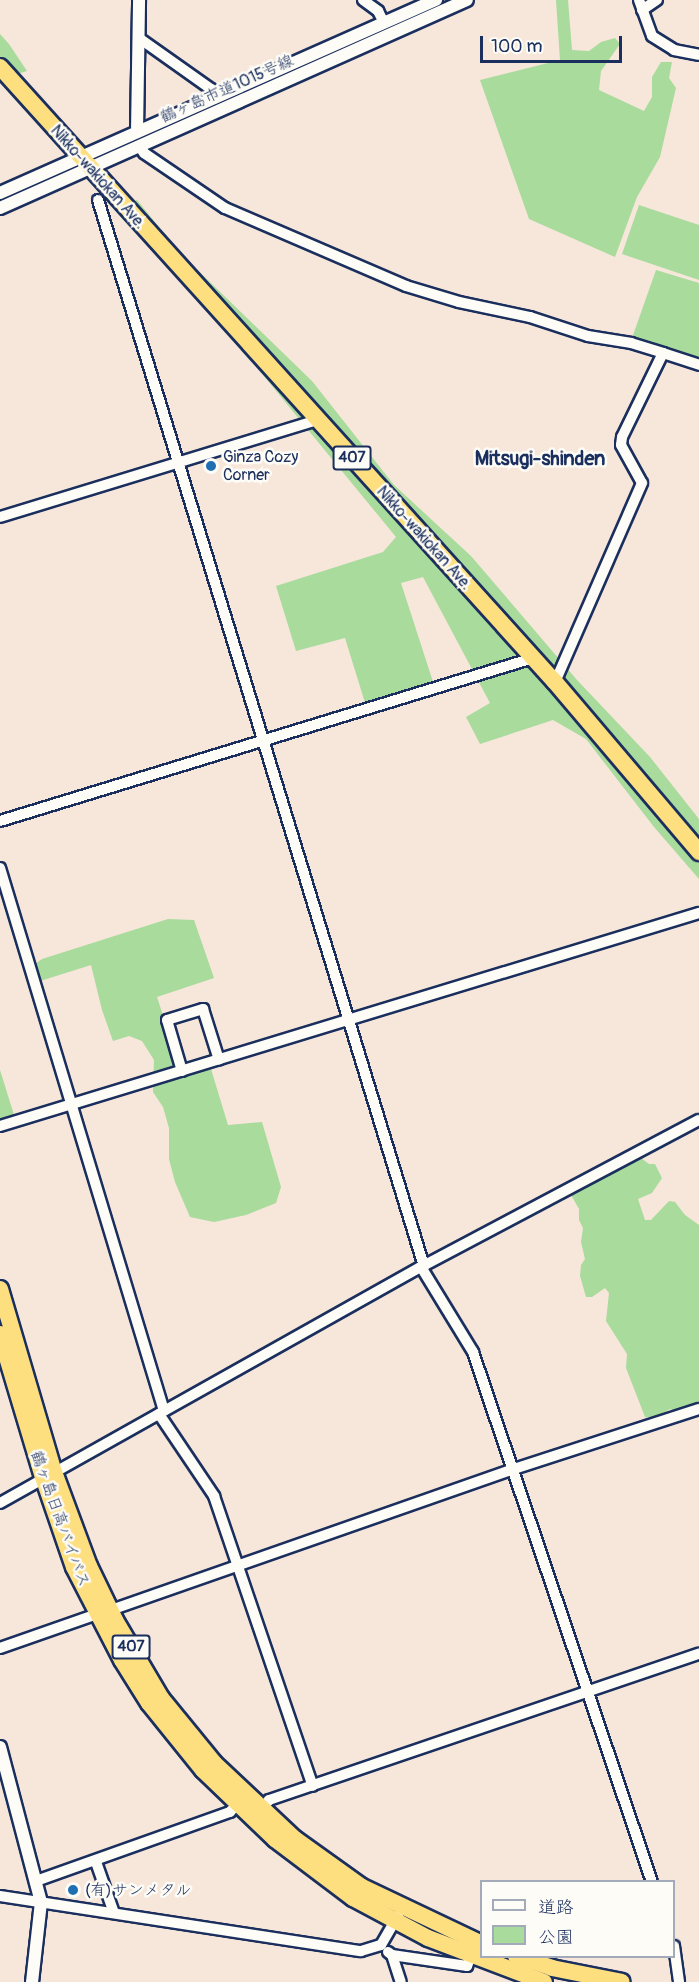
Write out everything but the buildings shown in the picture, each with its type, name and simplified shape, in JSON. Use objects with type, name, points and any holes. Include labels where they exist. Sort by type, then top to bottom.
[{"type":"highway","name":"Nikko-wakiokan Ave.","points":[[0,67],[555,682],[699,852]]},
{"type":"highway","name":"鶴ヶ島日高バイパス","points":[[0,1289],[49,1475]]},
{"type":"highway","name":"鶴ヶ島日高バイパス","points":[[0,1334],[49,1475],[89,1566],[104,1612],[149,1703],[203,1770],[237,1804],[319,1874],[399,1915],[476,1950]]},
{"type":"highway","name":"鶴ヶ島日高バイパス","points":[[104,1612],[161,1698],[214,1764],[261,1809],[332,1866],[399,1915]]},
{"type":"highway","name":"鶴ヶ島日高バイパス","points":[[493,1958],[544,1982]]},
{"type":"highway","points":[[522,1958],[552,1968],[622,1982]]},
{"type":"street","points":[[137,132],[139,0]]},
{"type":"street","points":[[363,0],[378,11],[384,23]]},
{"type":"street","name":"鶴ヶ島市道1015号線","points":[[0,208],[86,163],[137,132],[436,0]]},
{"type":"street","name":"鶴ヶ島市道1015号線","points":[[0,193],[139,146],[467,0]]},
{"type":"street","points":[[657,0],[640,5],[652,36],[674,50],[699,55]]},
{"type":"street","points":[[139,38],[211,89],[215,98]]},
{"type":"street","points":[[139,146],[144,153],[241,217],[294,236],[406,286],[459,302],[530,317],[588,336],[631,343],[699,365]]},
{"type":"street","points":[[98,200],[422,1267],[473,1352],[652,1880]]},
{"type":"street","points":[[555,682],[642,483],[621,445],[622,437],[663,353]]},
{"type":"street","points":[[0,517],[318,420]]},
{"type":"street","points":[[0,821],[533,658]]},
{"type":"street","points":[[0,868],[161,1412],[214,1496],[313,1786]]},
{"type":"street","points":[[0,1126],[699,913]]},
{"type":"street","points":[[182,1071],[167,1020],[203,1009],[219,1060]]},
{"type":"street","points":[[0,1503],[422,1267],[699,1120]]},
{"type":"street","points":[[0,1648],[514,1469],[699,1409]]},
{"type":"street","points":[[261,1809],[269,1800],[699,1654]]},
{"type":"street","points":[[0,1747],[41,1902],[32,1982]]},
{"type":"street","points":[[36,1881],[96,1862],[230,1812],[237,1804]]},
{"type":"street","points":[[96,1862],[114,1912]]},
{"type":"street","points":[[0,1896],[361,1951],[381,1946],[399,1915]]},
{"type":"street","points":[[381,1946],[392,1955],[467,1966],[476,1950]]},
{"type":"street","points":[[675,1953],[679,1982]]},
{"type":"street","points":[[392,1955],[401,1982]]},
{"type":"green space","points":[[556,0],[568,0],[572,50],[589,51],[601,42],[615,38],[620,44],[601,71],[599,90],[644,111],[652,97],[652,77],[661,62],[672,62],[669,78],[676,88],[660,157],[637,197],[615,257],[529,219],[480,80],[560,60]]},
{"type":"green space","points":[[0,34],[9,44],[27,71],[0,79]]},
{"type":"green space","points":[[137,200],[180,253],[312,381],[394,485],[471,556],[577,680],[650,757],[699,819],[699,879],[654,827],[586,739],[553,720],[480,744],[466,717],[490,703],[423,577],[401,583],[434,685],[366,706],[345,638],[296,651],[276,586],[383,552],[396,537],[263,375],[115,208]]},
{"type":"green space","points":[[639,205],[699,225],[699,280],[622,254]]},
{"type":"green space","points":[[656,270],[699,283],[699,357],[632,338]]},
{"type":"green space","points":[[168,919],[194,920],[214,978],[157,997],[183,1076],[211,1069],[228,1125],[262,1122],[281,1187],[276,1203],[246,1215],[214,1222],[190,1217],[175,1182],[169,1159],[169,1128],[163,1107],[153,1092],[154,1060],[142,1041],[129,1036],[113,1041],[102,1010],[91,965],[37,982],[32,966],[42,959]]},
{"type":"green space","points":[[0,1070],[14,1115],[0,1119]]},
{"type":"green space","points":[[641,1158],[649,1164],[655,1164],[662,1178],[652,1193],[638,1199],[645,1220],[651,1220],[669,1201],[675,1202],[685,1215],[699,1225],[699,1404],[675,1411],[670,1409],[655,1418],[645,1417],[626,1368],[627,1354],[606,1321],[609,1293],[605,1288],[592,1297],[586,1297],[580,1276],[581,1265],[585,1259],[581,1242],[583,1228],[579,1220],[579,1209],[571,1195],[575,1189]]},
{"type":"place","name":"Ginza Cozy Corner","points":[[211,466]]},
{"type":"place","name":"(有)サンメタル","points":[[73,1890]]},
{"type":"district","name":"Mitsugi-shinden","points":[[540,458]]}]
